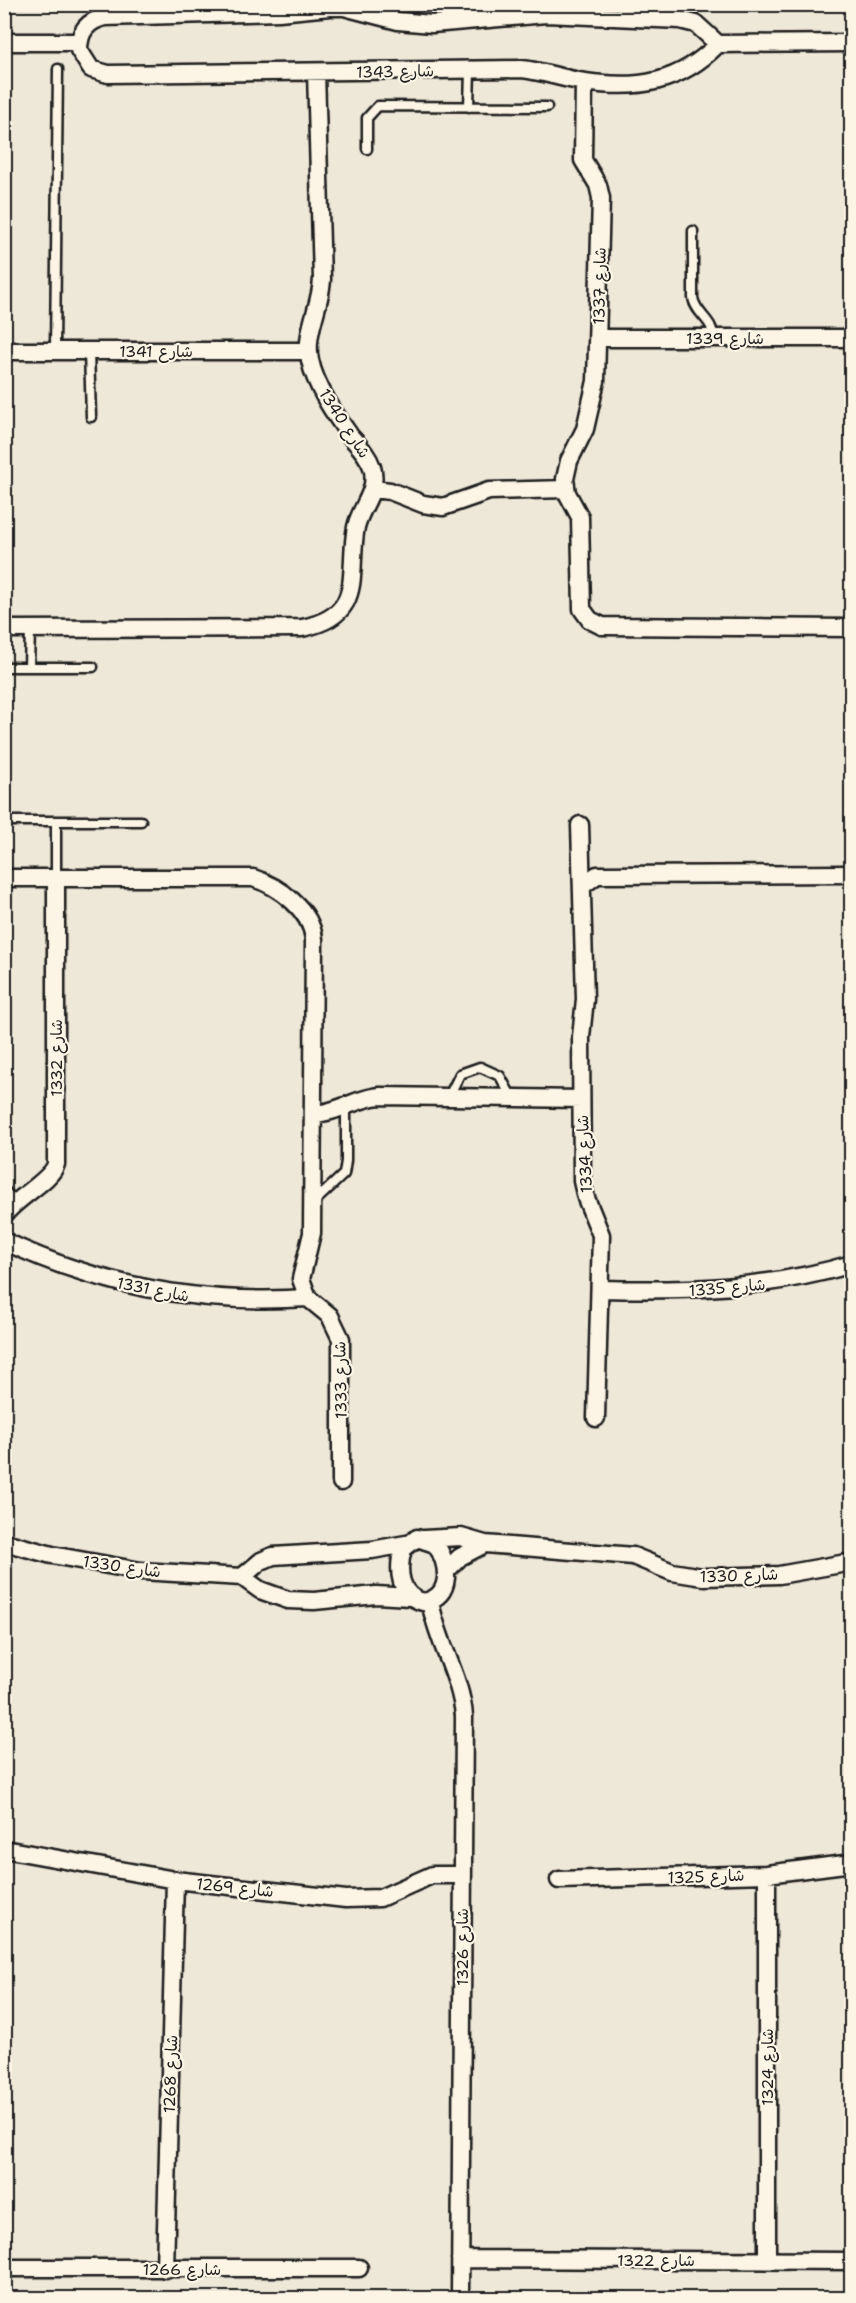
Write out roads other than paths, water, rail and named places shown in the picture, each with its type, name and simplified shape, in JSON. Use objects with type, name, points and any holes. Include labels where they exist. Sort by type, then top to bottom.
[{"type":"street","points":[[4,42],[79,42],[85,28],[97,19],[105,17],[279,12],[330,6],[344,7],[398,21],[432,24],[585,10],[688,21],[703,29],[718,44],[852,43]]},
{"type":"street","name":"شارع 1343","points":[[79,42],[79,50],[85,64],[98,73],[108,74],[532,70],[584,82],[621,85],[664,79],[687,70],[718,44]]},
{"type":"street","name":"شارع 1340","points":[[316,72],[322,279],[308,351],[311,366],[328,400],[370,462],[373,489]]},
{"type":"street","name":"شارع 1337","points":[[566,489],[566,470],[585,429],[593,398],[598,338],[601,198],[598,185],[583,160],[584,82]]},
{"type":"street","name":"شارع 1339","points":[[598,338],[852,338]]},
{"type":"street","name":"شارع 1341","points":[[4,351],[308,351]]},
{"type":"street","points":[[4,629],[291,629],[312,626],[331,617],[350,592],[355,571],[356,528],[373,489],[390,491],[423,504],[442,507],[489,491],[566,489],[580,517],[580,602],[585,615],[596,623],[609,626],[852,628]]},
{"type":"street","name":"شارع 1334","points":[[580,825],[585,999],[581,1037],[582,1181],[586,1198],[600,1227],[601,1290],[596,1418]]},
{"type":"street","points":[[582,886],[597,875],[852,874]]},
{"type":"street","points":[[4,878],[253,878],[272,885],[291,900],[311,924],[314,939],[312,1204],[310,1246],[301,1271],[301,1285],[308,1298]]},
{"type":"street","name":"شارع 1332","points":[[8,1202],[48,1178],[56,1164],[56,878]]},
{"type":"street","points":[[313,1114],[330,1113],[371,1097],[511,1096],[582,1099]]},
{"type":"street","name":"شارع 1331","points":[[4,1241],[66,1267],[166,1294],[234,1300],[308,1298]]},
{"type":"street","name":"شارع 1335","points":[[601,1290],[680,1291],[753,1286],[798,1278],[852,1264]]},
{"type":"street","name":"شارع 1333","points":[[308,1298],[330,1316],[341,1339],[340,1482]]},
{"type":"street","name":"شارع 1330","points":[[424,1539],[461,1537],[485,1544],[633,1556],[672,1572],[703,1577],[779,1575],[852,1562]]},
{"type":"street","points":[[242,1577],[251,1568],[273,1556],[372,1550],[406,1544],[417,1538],[424,1539],[439,1550],[446,1570],[442,1592],[429,1601],[423,1602],[410,1597],[403,1586],[399,1568],[406,1544]]},
{"type":"street","name":"شارع 1330","points":[[4,1542],[52,1555],[131,1569],[242,1577],[260,1590],[288,1600],[314,1601],[376,1596],[410,1597]]},
{"type":"street","points":[[446,1570],[460,1557],[485,1544]]},
{"type":"street","name":"شارع 1326","points":[[429,1601],[435,1630],[457,1682],[463,1705],[460,2298]]},
{"type":"street","name":"شارع 1269","points":[[4,1849],[176,1880],[358,1900],[391,1895],[432,1875],[463,1875]]},
{"type":"street","name":"شارع 1325","points":[[559,1880],[767,1874],[852,1863]]},
{"type":"street","name":"شارع 1324","points":[[767,1874],[767,2260]]},
{"type":"street","name":"شارع 1268","points":[[165,2269],[176,1880]]},
{"type":"street","name":"شارع 1322","points":[[460,2259],[852,2260]]},
{"type":"street","name":"شارع 1266","points":[[4,2268],[359,2268]]},
{"type":"lane","points":[[55,351],[58,69]]},
{"type":"lane","points":[[470,70],[470,107]]},
{"type":"lane","points":[[367,149],[367,118],[378,106],[547,107]]},
{"type":"lane","points":[[693,231],[693,298],[696,309],[711,324],[713,338]]},
{"type":"lane","points":[[89,351],[91,417]]},
{"type":"lane","points":[[29,668],[30,629]]},
{"type":"lane","points":[[4,668],[93,667]]},
{"type":"lane","points":[[4,821],[141,821]]},
{"type":"lane","points":[[56,821],[56,878]]},
{"type":"lane","points":[[449,1096],[460,1074],[480,1067],[500,1076],[511,1096]]},
{"type":"lane","points":[[312,1204],[344,1174],[346,1107]]}]
